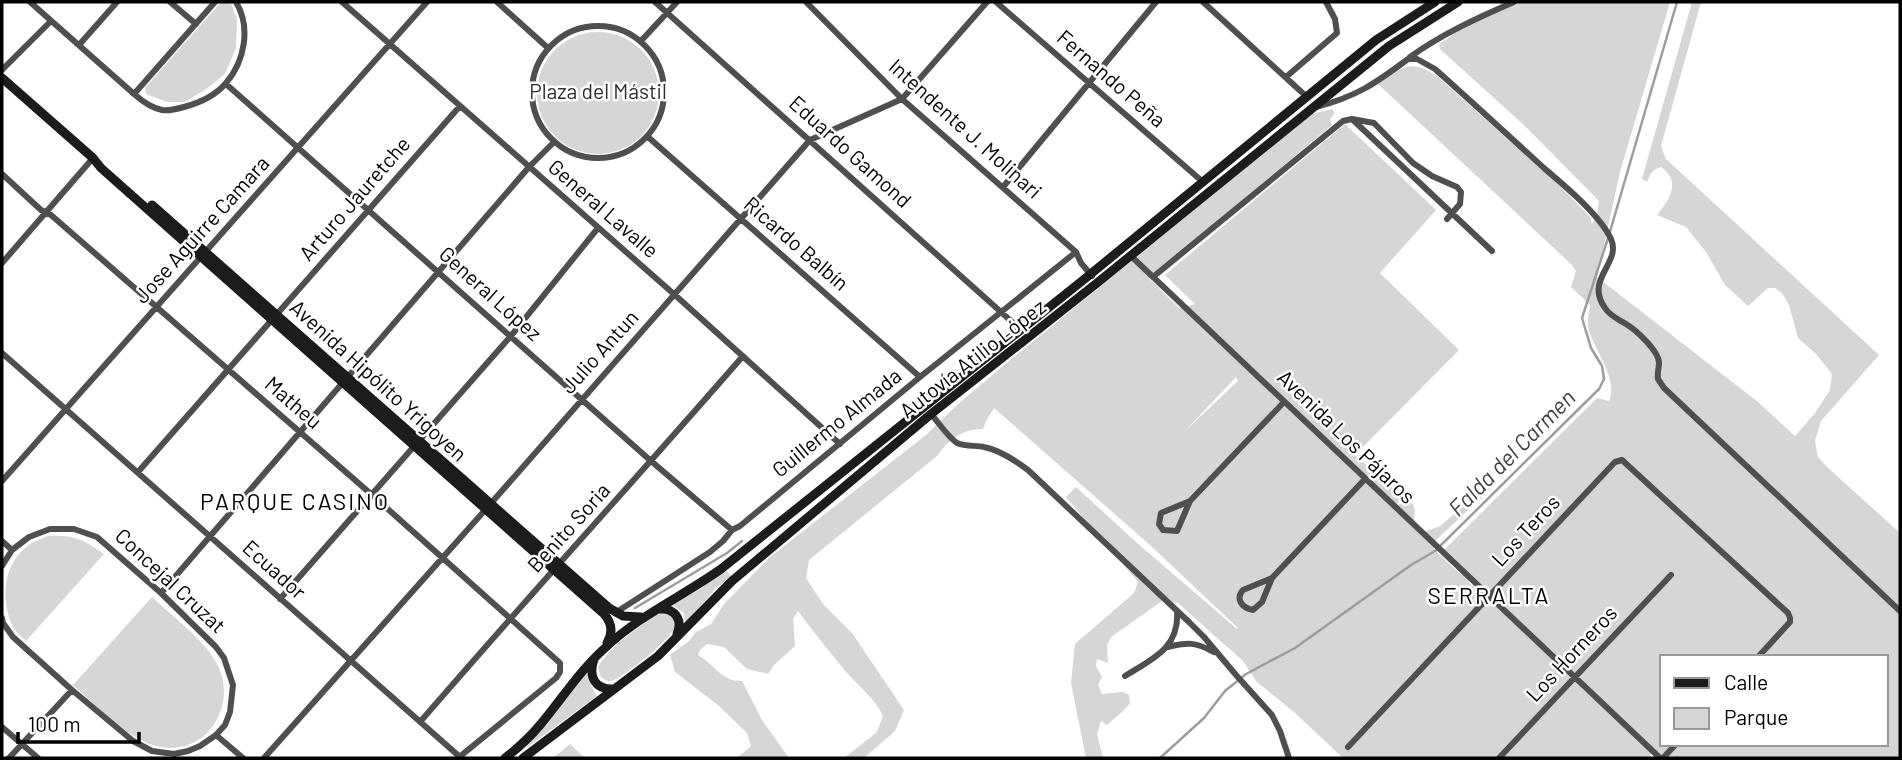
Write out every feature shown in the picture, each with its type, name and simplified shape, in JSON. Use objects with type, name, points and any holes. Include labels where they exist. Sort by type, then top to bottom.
[{"type":"main road","name":"Autovía Atilio López","points":[[505,758],[539,726],[606,647],[643,617],[721,569],[1021,330],[1376,40],[1435,2]]},
{"type":"main road","name":"Autovía Atilio López","points":[[523,758],[658,656],[732,581],[931,414],[1131,256],[1389,46],[1458,2]]},
{"type":"main road","name":"Avenida Hipólito Yrigoyen","points":[[2,78],[488,507],[615,613]]},
{"type":"main road","name":"Avenida Hipólito Yrigoyen","points":[[558,567],[609,619],[611,631],[606,647]]},
{"type":"main road","points":[[657,610],[667,609],[676,614],[680,628],[675,639]]},
{"type":"main road","points":[[615,613],[623,617],[643,617]]},
{"type":"main road","points":[[595,657],[591,669],[593,678],[600,687],[615,689]]},
{"type":"street","points":[[30,2],[134,94],[149,105],[163,110],[195,103],[212,95],[226,83],[242,55],[245,37],[241,9],[236,2]]},
{"type":"street","points":[[79,45],[117,2]]},
{"type":"street","points":[[170,2],[195,24]]},
{"type":"street","points":[[134,94],[215,2]]},
{"type":"street","name":"General Lavalle","points":[[342,2],[840,444]]},
{"type":"street","name":"Jose Aguirre Camara","points":[[2,481],[427,2]]},
{"type":"street","points":[[496,2],[548,48]]},
{"type":"street","name":"Eduardo Gamond","points":[[655,2],[1021,330]]},
{"type":"street","points":[[641,41],[677,2]]},
{"type":"street","name":"Intendente J. Molinari","points":[[806,2],[902,99],[1076,252],[1097,283]]},
{"type":"street","name":"Julio Antun","points":[[264,758],[810,140],[902,99],[987,2]]},
{"type":"street","name":"Fernando Peña","points":[[996,2],[1203,182]]},
{"type":"street","points":[[1003,187],[1156,2]]},
{"type":"street","points":[[1203,2],[1307,97]]},
{"type":"street","points":[[1286,78],[1337,33],[1333,13],[1326,2]]},
{"type":"street","points":[[1314,107],[1354,95],[1427,45],[1472,20],[1514,2]]},
{"type":"street","points":[[2,69],[51,21]]},
{"type":"street","points":[[604,26],[624,31],[641,41],[656,59],[664,83],[663,109],[648,137],[632,150],[613,158],[593,159],[573,154],[554,142],[539,124],[532,103],[532,83],[537,64],[548,48],[564,35],[583,27],[604,26]]},
{"type":"street","points":[[1408,58],[1418,59],[1435,69],[1571,192],[1602,224],[1612,240],[1613,253],[1599,282],[1599,295],[1612,316],[1635,330],[1656,352],[1660,360],[1658,379],[1664,388],[1900,611]]},
{"type":"street","name":"General López","points":[[226,83],[510,337],[732,530]]},
{"type":"street","name":"Arturo Jauretche","points":[[138,472],[460,106]]},
{"type":"street","points":[[1352,119],[1450,217],[1492,251]]},
{"type":"street","points":[[1153,277],[1343,121],[1352,119],[1374,123],[1413,163],[1432,176],[1457,187],[1461,192],[1460,204],[1450,217]]},
{"type":"street","name":"Ricardo Balbín","points":[[648,137],[920,377]]},
{"type":"street","points":[[161,593],[529,167],[554,142]]},
{"type":"street","points":[[2,262],[93,158]]},
{"type":"street","name":"Matheu","points":[[2,174],[371,494],[559,663],[560,672],[556,678],[459,757]]},
{"type":"street","points":[[280,598],[510,337],[598,228]]},
{"type":"street","name":"Guillermo Almada","points":[[615,613],[718,546],[732,530],[1076,252]]},
{"type":"street","name":"Avenida Los Pájaros","points":[[1131,256],[1661,758]]},
{"type":"street","name":"Ecuador","points":[[2,353],[459,757]]},
{"type":"street","name":"Benito Soria","points":[[420,722],[743,356]]},
{"type":"street","points":[[1190,501],[1161,513],[1159,524],[1163,530],[1177,531],[1190,501],[1284,402]]},
{"type":"street","points":[[931,414],[957,443],[999,452],[1028,470],[1205,637],[1276,722],[1289,758]]},
{"type":"street","name":"Los Teros","points":[[1348,747],[1615,462],[1622,460],[1788,613],[1790,622],[1760,655]]},
{"type":"street","points":[[1272,578],[1243,590],[1240,593],[1242,605],[1253,610],[1258,607],[1272,578],[1365,479]]},
{"type":"street","name":"Concejal Cruzat","points":[[2,566],[12,550],[29,537],[50,530],[74,528],[97,537],[161,593],[224,658],[233,685],[233,697],[225,725],[216,735]]},
{"type":"street","points":[[2,541],[12,550]]},
{"type":"street","name":"Los Horneros","points":[[1499,758],[1671,575]]},
{"type":"street","points":[[1125,676],[1166,648],[1175,634],[1177,611]]},
{"type":"street","points":[[2,618],[13,637],[133,741],[152,751],[174,754],[200,746],[216,735],[243,758]]},
{"type":"street","points":[[1166,648],[1192,643],[1219,654]]},
{"type":"street","points":[[9,758],[72,690]]},
{"type":"street","points":[[2,727],[38,758]]},
{"type":"street","points":[[1661,758],[1674,746]]},
{"type":"green space","points":[[221,2],[231,3],[237,20],[236,48],[225,74],[185,102],[167,102],[146,94],[145,88]]},
{"type":"green space","points":[[1522,2],[1670,2],[1620,172],[1597,277],[1758,402],[1795,436],[1830,390],[1832,374],[1816,354],[1798,338],[1789,305],[1782,293],[1775,288],[1768,288],[1748,306],[1725,285],[1706,252],[1686,227],[1657,215],[1671,191],[1671,179],[1667,173],[1661,167],[1652,172],[1647,182],[1642,179],[1692,2],[1701,2],[1661,146],[1666,159],[1879,355],[1821,421],[1815,441],[1818,457],[1827,467],[1900,533],[1900,758],[1659,758],[1652,751],[1649,758],[1343,758],[1256,681],[1243,661],[1178,603],[1162,601],[1111,637],[1107,645],[1108,663],[1097,659],[1096,666],[1102,677],[1098,685],[1102,694],[1123,692],[1129,695],[1130,703],[1107,725],[1101,721],[1097,734],[1103,758],[1086,758],[1071,683],[1075,644],[1134,593],[1138,582],[1066,497],[1076,487],[1238,628],[1150,545],[994,408],[983,429],[963,433],[952,440],[937,456],[809,560],[806,578],[823,604],[852,633],[904,710],[895,731],[864,758],[844,758],[877,732],[883,716],[872,699],[847,673],[798,611],[793,619],[795,646],[768,674],[747,669],[724,647],[707,644],[700,650],[698,655],[724,676],[742,681],[762,720],[789,758],[737,758],[751,746],[747,733],[719,706],[675,672],[670,655],[689,641],[696,632],[711,624],[724,604],[770,557],[926,435],[1004,365],[1312,114],[1332,109],[1335,113],[1330,119],[1332,125],[1149,278],[1179,308],[1195,304],[1165,275],[1345,124],[1436,210],[1380,273],[1459,350],[1355,455],[1396,491],[1399,497],[1398,505],[1407,501],[1413,504],[1414,520],[1424,532],[1440,526],[1490,484],[1496,482],[1436,540],[1434,549],[1459,573],[1466,576],[1442,552],[1597,398],[1609,401],[1611,383],[1588,327],[1590,305],[1571,287],[1576,271],[1572,265],[1378,84],[1407,67],[1427,70],[1562,188],[1590,217],[1592,224],[1599,201],[1527,128],[1440,49],[1439,44],[1466,26]],"holes":[[[1236,377],[1238,381],[1185,431]],[[1466,576],[1494,604],[1470,584]]]},
{"type":"green space","name":"Plaza del Mástil","points":[[598,32],[621,37],[641,50],[654,70],[659,93],[654,116],[641,136],[621,149],[598,154],[575,149],[555,136],[542,116],[537,93],[542,70],[555,50],[575,37]]},
{"type":"green space","points":[[48,536],[78,539],[104,554],[26,641],[14,629],[7,608],[5,596],[8,573],[19,554],[32,543]]},
{"type":"green space","points":[[726,570],[731,576],[715,589],[685,624],[684,613],[672,605]]},
{"type":"green space","points":[[152,597],[210,653],[222,678],[224,693],[215,723],[205,735],[193,743],[177,748],[160,747],[137,738],[113,721],[73,685]]},
{"type":"green space","points":[[660,613],[671,615],[675,623],[666,639],[617,679],[609,681],[601,677],[598,667],[610,651]]},
{"type":"green space","points":[[587,673],[597,696],[525,749]]},
{"type":"green space","points":[[570,744],[585,758],[553,758]]},
{"type":"waterway","name":"Falda del Carmen","points":[[1160,758],[1204,718],[1225,691],[1246,674],[1295,648],[1411,565],[1435,551],[1599,389],[1604,379],[1602,366],[1591,348],[1582,318],[1677,2]]},
{"type":"waterway","points":[[635,608],[727,553],[742,541]]},
{"type":"district","name":"PARQUE CASINO","points":[[295,502]]},
{"type":"district","name":"SERRALTA","points":[[1489,596]]}]
